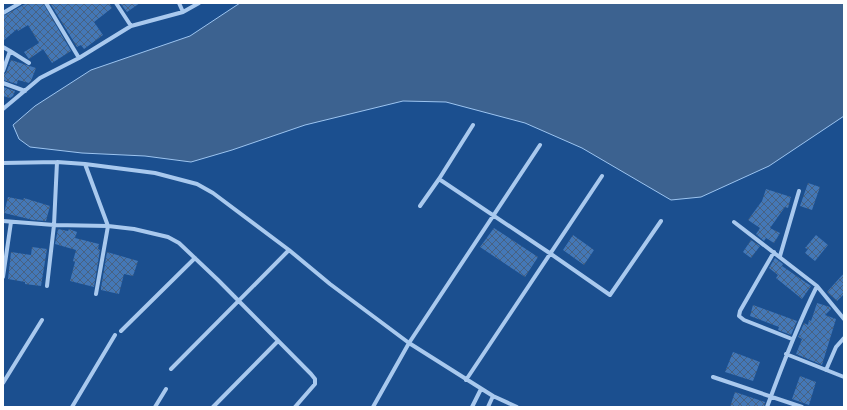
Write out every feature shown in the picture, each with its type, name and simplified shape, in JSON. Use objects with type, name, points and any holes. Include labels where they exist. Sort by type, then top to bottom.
[{"type":"street","points":[[3,13],[20,3]]},
{"type":"street","points":[[46,3],[79,58]]},
{"type":"street","points":[[116,3],[131,26]]},
{"type":"street","points":[[179,3],[183,12]]},
{"type":"street","points":[[3,109],[40,78],[79,58],[131,26],[183,12],[199,3]]},
{"type":"street","points":[[3,47],[29,63]]},
{"type":"street","points":[[3,71],[10,51]]},
{"type":"street","points":[[3,83],[25,91]]},
{"type":"street","points":[[420,206],[473,125]]},
{"type":"street","points":[[373,407],[409,342],[540,145]]},
{"type":"street","points":[[3,162],[57,162],[85,164],[155,173],[197,184],[213,193],[289,250],[330,284],[409,342],[466,380],[493,396],[517,407]]},
{"type":"street","points":[[47,286],[54,225],[57,162]]},
{"type":"street","points":[[85,164],[108,226],[96,294]]},
{"type":"street","points":[[466,380],[602,176]]},
{"type":"street","points":[[439,179],[493,214],[610,295],[661,221]]},
{"type":"street","points":[[780,256],[799,191]]},
{"type":"street","points":[[3,221],[54,225],[134,228],[168,237],[179,243],[238,300],[315,379],[315,384],[294,407]]},
{"type":"street","points":[[3,277],[10,222]]},
{"type":"street","points":[[734,222],[817,286],[844,319]]},
{"type":"street","points":[[171,369],[289,250]]},
{"type":"street","points":[[774,252],[740,311],[739,316],[744,320],[792,339]]},
{"type":"street","points":[[121,331],[195,258]]},
{"type":"street","points":[[767,407],[792,339],[817,286]]},
{"type":"street","points":[[3,384],[42,320]]},
{"type":"street","points":[[72,407],[115,335]]},
{"type":"street","points":[[826,370],[836,347],[844,338]]},
{"type":"street","points":[[213,407],[278,341]]},
{"type":"street","points":[[786,354],[844,377]]},
{"type":"street","points":[[713,377],[802,407]]},
{"type":"street","points":[[155,407],[166,389]]},
{"type":"street","points":[[472,407],[481,389]]},
{"type":"street","points":[[488,407],[493,396]]},
{"type":"water","points":[[240,3],[844,3],[844,116],[769,166],[701,197],[671,200],[582,148],[525,123],[446,102],[403,101],[305,125],[232,150],[191,162],[145,156],[82,153],[30,147],[19,139],[13,125],[35,106],[91,70],[190,36]]},
{"type":"building","points":[[27,3],[43,3],[71,51],[52,63],[43,49],[29,59],[24,52],[39,43],[28,25],[18,31],[17,29],[3,41],[3,16]]},
{"type":"building","points":[[50,3],[109,3],[112,8],[94,22],[103,35],[84,49],[81,45],[77,47]]},
{"type":"building","points":[[120,3],[140,3],[127,12]]},
{"type":"building","points":[[11,60],[36,68],[29,83],[18,80],[17,84],[3,80],[3,74],[6,73]]},
{"type":"building","points":[[3,87],[15,91],[13,96],[10,98],[3,96]]},
{"type":"building","points":[[808,183],[820,187],[812,210],[800,206]]},
{"type":"building","points":[[766,189],[791,197],[788,208],[785,207],[770,228],[780,233],[774,243],[766,238],[764,241],[756,234],[760,228],[748,220],[762,201]]},
{"type":"building","points":[[8,197],[23,200],[24,198],[50,206],[46,221],[33,220],[4,213]]},
{"type":"building","points":[[494,228],[538,257],[525,277],[480,247]]},
{"type":"building","points":[[58,229],[68,231],[69,229],[77,232],[75,238],[99,244],[98,249],[100,250],[94,287],[70,281],[75,262],[73,261],[76,250],[55,244]]},
{"type":"building","points":[[573,235],[594,250],[584,265],[563,250]]},
{"type":"building","points":[[816,235],[828,245],[815,261],[805,253],[808,249],[805,248]]},
{"type":"building","points":[[751,240],[760,246],[751,258],[743,252]]},
{"type":"building","points":[[32,247],[47,249],[41,286],[25,284],[25,282],[8,279],[11,252],[31,255]]},
{"type":"building","points":[[107,252],[138,261],[133,276],[124,274],[119,294],[101,290]]},
{"type":"building","points":[[775,258],[783,264],[782,266],[811,286],[802,299],[776,278],[778,275],[769,268]]},
{"type":"building","points":[[844,273],[844,294],[837,301],[827,292]]},
{"type":"building","points":[[817,303],[830,307],[831,309],[825,315],[836,319],[822,365],[796,354],[802,339],[798,337],[804,323],[808,325],[809,320],[811,321]]},
{"type":"building","points":[[753,305],[797,321],[791,335],[778,330],[779,327],[750,316]]},
{"type":"building","points":[[733,352],[760,362],[753,381],[725,372]]},
{"type":"building","points":[[800,376],[816,382],[809,405],[792,399]]},
{"type":"building","points":[[735,392],[765,402],[764,407],[730,407]]}]
